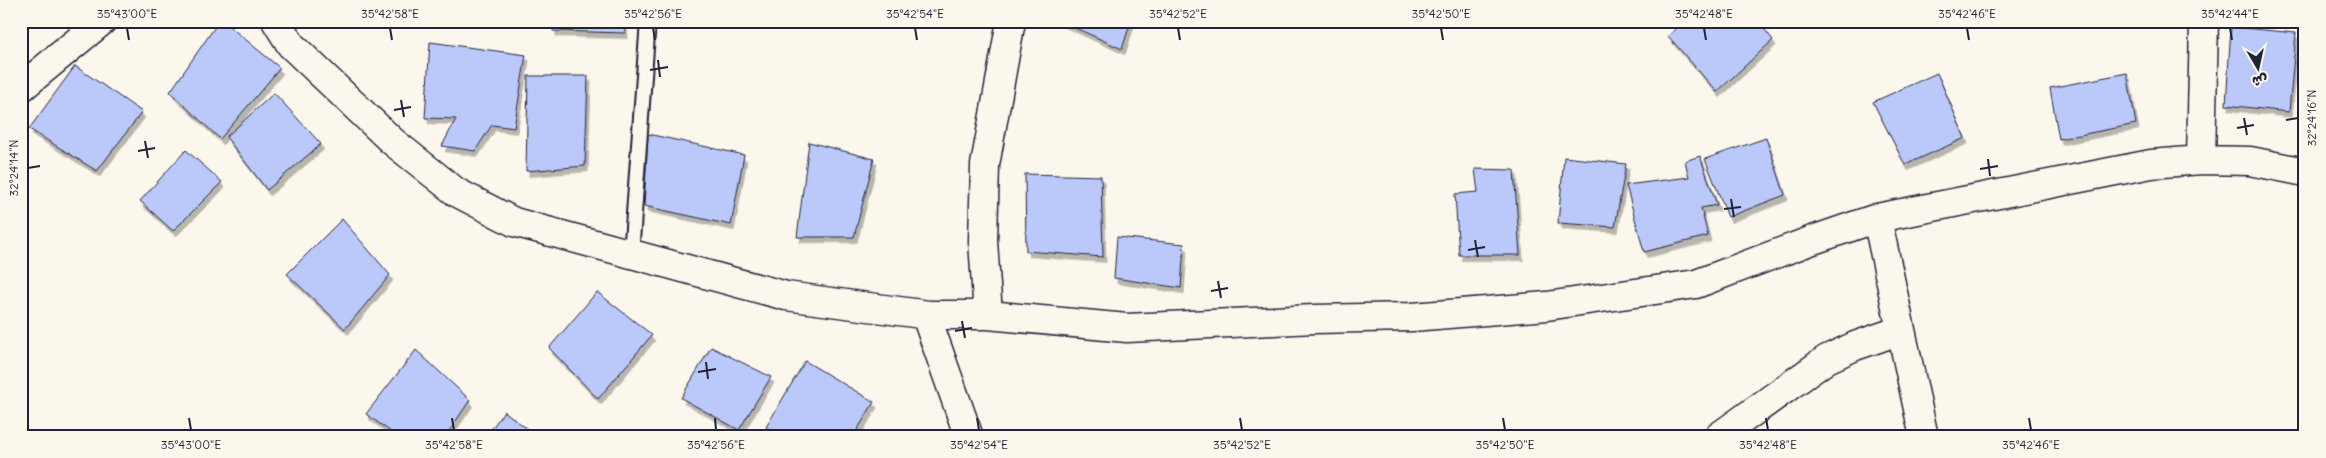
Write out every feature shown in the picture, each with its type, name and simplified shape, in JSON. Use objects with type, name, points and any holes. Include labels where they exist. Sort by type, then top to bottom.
[{"type":"street","points":[[21,88],[102,21]]},
{"type":"street","points":[[276,21],[291,45],[392,141],[456,192],[514,222],[786,296],[929,315],[988,315],[1127,328],[1314,319],[1412,317],[1547,306],[1696,284],[1877,218],[2151,164],[2201,160],[2250,161],[2305,172]]},
{"type":"street","points":[[988,315],[983,241],[986,165],[1011,21]]},
{"type":"street","points":[[2201,160],[2204,21]]},
{"type":"street","points":[[1877,218],[1924,437]]},
{"type":"street","points":[[929,315],[929,324],[969,437]]},
{"type":"street","points":[[1718,437],[1827,358],[1901,330]]},
{"type":"lane","points":[[631,255],[648,21]]},
{"type":"building","points":[[219,21],[223,21],[280,68],[220,139],[170,92]]},
{"type":"building","points":[[553,21],[624,21],[625,33],[553,31]]},
{"type":"building","points":[[1060,21],[1131,21],[1122,49]]},
{"type":"building","points":[[1685,21],[1758,21],[1773,40],[1717,92],[1668,36]]},
{"type":"building","points":[[2231,27],[2296,33],[2289,112],[2226,105]]},
{"type":"building","points":[[430,42],[526,55],[514,128],[492,125],[475,151],[442,146],[456,119],[425,118]]},
{"type":"building","points":[[75,66],[142,112],[97,171],[29,129]]},
{"type":"building","points":[[1937,73],[1965,138],[1905,165],[1873,102]]},
{"type":"building","points":[[2127,73],[2136,124],[2059,139],[2050,88]]},
{"type":"building","points":[[528,76],[588,76],[585,166],[526,171]]},
{"type":"building","points":[[274,93],[321,144],[267,190],[226,137]]},
{"type":"building","points":[[648,134],[744,155],[731,225],[644,206]]},
{"type":"building","points":[[1766,138],[1785,195],[1728,217],[1705,159]]},
{"type":"building","points":[[809,142],[874,159],[854,237],[797,237]]},
{"type":"building","points":[[186,150],[222,182],[173,231],[140,201]]},
{"type":"building","points":[[1700,156],[1717,205],[1701,208],[1708,236],[1644,252],[1626,185],[1689,177],[1685,161]]},
{"type":"building","points":[[1564,157],[1626,164],[1615,227],[1558,223]]},
{"type":"building","points":[[1475,169],[1514,170],[1520,255],[1459,255],[1455,194],[1478,192]]},
{"type":"building","points":[[1025,174],[1101,176],[1103,257],[1026,251]]},
{"type":"building","points":[[342,219],[390,275],[345,329],[287,274]]},
{"type":"building","points":[[1117,237],[1184,244],[1181,288],[1114,278]]},
{"type":"building","points":[[597,292],[652,335],[598,399],[549,348]]},
{"type":"building","points":[[711,347],[771,377],[739,430],[681,398]]},
{"type":"building","points":[[416,350],[470,400],[445,437],[398,437],[366,414]]},
{"type":"building","points":[[805,361],[874,402],[853,437],[783,437],[766,427]]},
{"type":"building","points":[[504,411],[538,437],[486,437]]}]
